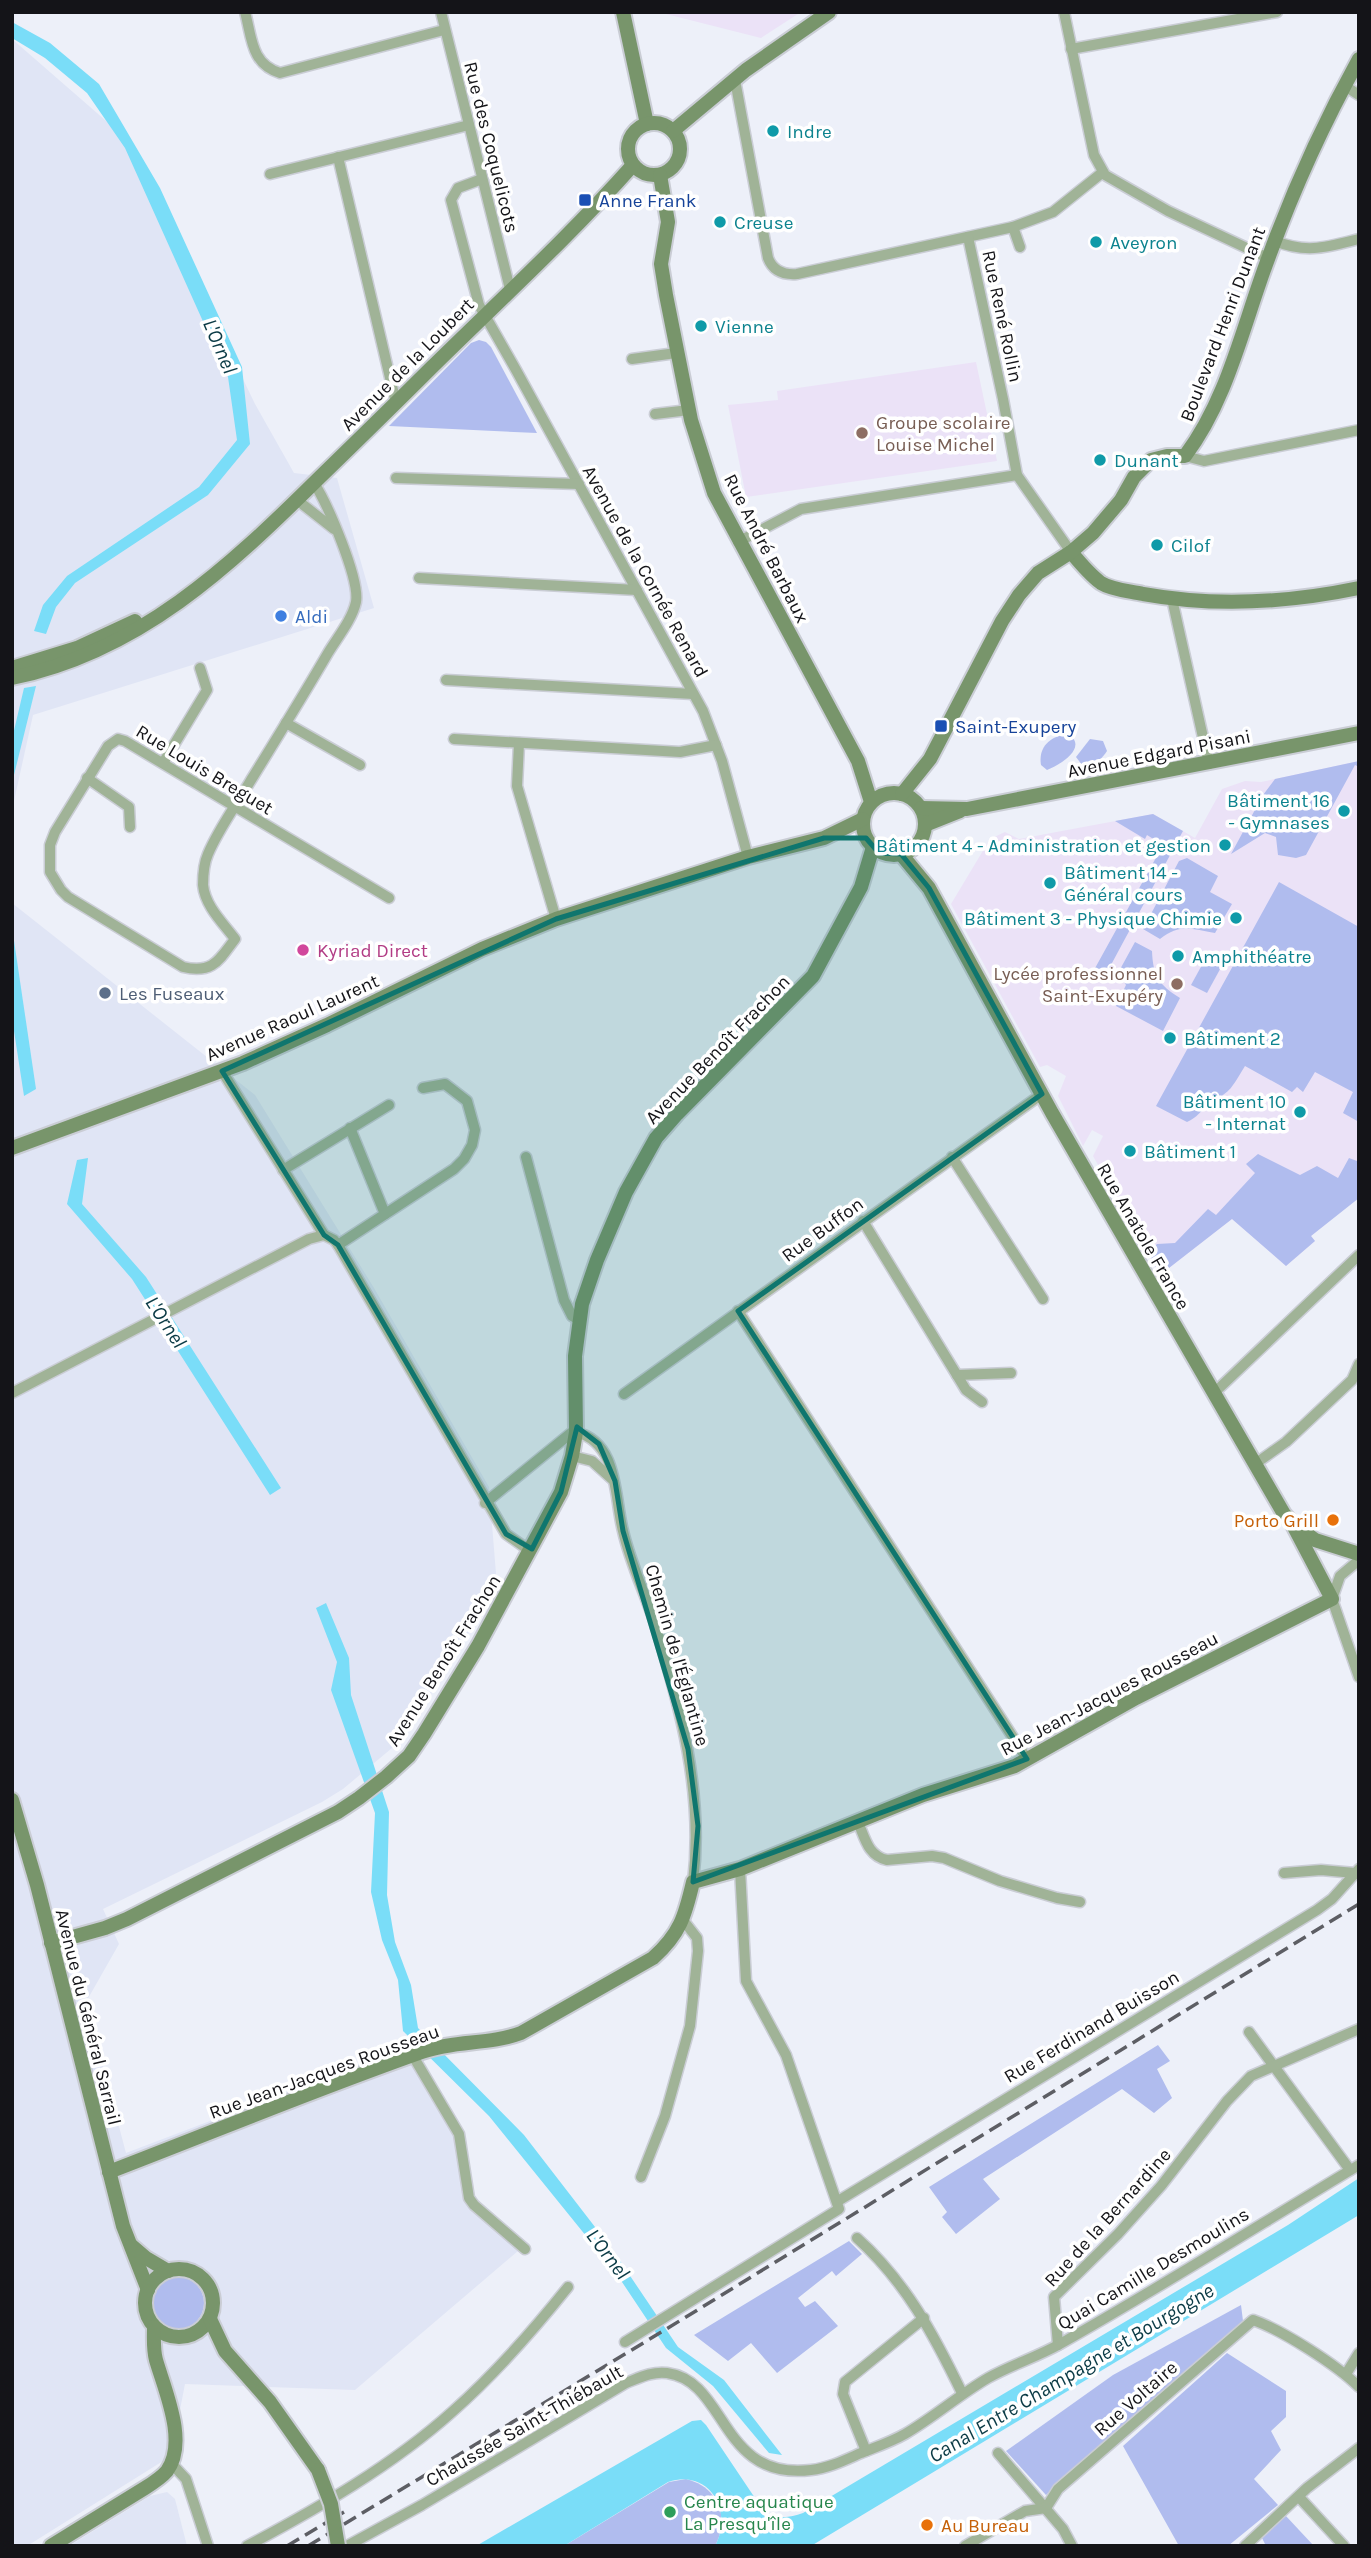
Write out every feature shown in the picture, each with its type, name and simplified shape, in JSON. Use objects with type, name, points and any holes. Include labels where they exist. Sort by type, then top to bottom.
[{"type":"street","points":[[245,12],[257,58],[264,66],[280,73],[444,30]]},
{"type":"street","name":"Rue des Coquelicots","points":[[441,12],[510,289]]},
{"type":"street","points":[[623,12],[647,124]]},
{"type":"street","points":[[673,131],[735,80],[829,12]]},
{"type":"street","points":[[1064,12],[1094,155],[1103,172],[1168,211],[1268,258]]},
{"type":"street","points":[[1072,50],[1277,12]]},
{"type":"street","name":"Boulevard Henri Dunant","points":[[1185,456],[1198,439],[1216,405],[1268,258],[1317,136],[1359,60]]},
{"type":"street","points":[[735,80],[768,258],[775,270],[789,275],[1013,227],[1053,212],[1103,172]]},
{"type":"street","points":[[1345,86],[1359,94]]},
{"type":"street","points":[[656,123],[673,131],[678,139],[679,157],[668,171],[660,175],[645,174],[633,165],[628,144],[635,132],[647,124],[656,123]]},
{"type":"street","points":[[270,174],[469,125]]},
{"type":"street","points":[[338,157],[396,403]]},
{"type":"street","name":"Avenue de la Loubert","points":[[12,678],[75,659],[114,643],[156,620],[203,584],[250,545],[297,500],[633,165]]},
{"type":"street","name":"Rue André Barbaux","points":[[660,175],[668,222],[661,264],[676,353],[689,410],[714,494],[858,761],[885,794]]},
{"type":"street","name":"Avenue de la Cornée Renard","points":[[482,179],[458,188],[451,200],[475,294],[484,315],[703,711],[716,745],[748,857]]},
{"type":"street","points":[[1013,227],[1020,247]]},
{"type":"street","name":"Rue René Rollin","points":[[968,237],[1017,475],[1071,551]]},
{"type":"street","points":[[1275,241],[1294,248],[1313,249],[1359,239]]},
{"type":"street","points":[[632,359],[676,353]]},
{"type":"street","points":[[655,414],[689,410]]},
{"type":"street","points":[[902,794],[930,759],[1002,621],[1019,595],[1038,573],[1071,551],[1108,517],[1134,477],[1152,460],[1167,456],[1185,456],[1204,461],[1359,430]]},
{"type":"street","points":[[738,542],[800,509],[1017,475]]},
{"type":"street","points":[[396,478],[579,484]]},
{"type":"street","points":[[234,807],[343,628],[356,602],[356,587],[344,546],[314,483]]},
{"type":"street","points":[[297,500],[335,530]]},
{"type":"street","points":[[1071,551],[1084,568],[1103,584],[1172,599],[1255,602],[1325,595],[1359,588]]},
{"type":"street","points":[[419,578],[637,590]]},
{"type":"street","name":"Avenue de la Loubert","points":[[12,668],[78,648],[108,635],[203,584]]},
{"type":"street","points":[[1172,599],[1209,764]]},
{"type":"street","points":[[163,763],[207,691],[200,668]]},
{"type":"street","points":[[446,680],[693,694]]},
{"type":"street","points":[[286,723],[360,765]]},
{"type":"street","name":"Avenue Edgard Pisani","points":[[925,825],[967,808],[1209,764],[1359,733]]},
{"type":"street","name":"Rue Louis Breguet","points":[[234,807],[209,851],[203,884],[213,909],[236,939],[219,961],[208,968],[201,970],[183,967],[68,897],[50,872],[50,845],[55,832],[108,746],[118,739],[163,763],[389,898]]},
{"type":"street","points":[[454,739],[680,752],[716,745]]},
{"type":"street","points":[[519,743],[517,786],[556,919]]},
{"type":"street","points":[[919,805],[902,794],[885,794],[871,802],[863,819],[882,848],[916,846],[923,836],[925,825],[919,805],[930,759]]},
{"type":"street","name":"Rue André Barbaux","points":[[858,761],[871,802]]},
{"type":"street","points":[[87,778],[129,807],[130,827]]},
{"type":"street","name":"Avenue Edgard Pisani","points":[[919,805],[967,808]]},
{"type":"street","name":"Avenue Raoul Laurent","points":[[12,1148],[222,1071],[327,1025],[482,949],[556,919],[748,857],[824,838],[863,819]]},
{"type":"street","name":"Avenue Raoul Laurent","points":[[824,838],[882,848]]},
{"type":"street","name":"Rue Anatole France","points":[[916,846],[929,888],[1042,1094],[1255,1464],[1292,1523],[1332,1600],[1359,1677]]},
{"type":"street","name":"Avenue Benoît Frachon","points":[[51,1942],[105,1928],[127,1919],[338,1812],[387,1777],[409,1756],[439,1711],[532,1549],[561,1492],[576,1431],[575,1356],[579,1320],[601,1248],[625,1192],[656,1138],[813,976],[882,848]]},
{"type":"street","name":"Rue Anatole France","points":[[882,848],[929,888]]},
{"type":"street","points":[[222,1071],[324,1235],[338,1245],[485,1503],[506,1534],[532,1549]]},
{"type":"street","points":[[338,1245],[454,1169],[472,1145],[475,1130],[467,1101],[445,1084],[423,1088]]},
{"type":"street","name":"Rue Buffon","points":[[624,1394],[1042,1094]]},
{"type":"street","points":[[283,1170],[389,1105]]},
{"type":"street","points":[[350,1128],[385,1214]]},
{"type":"street","points":[[526,1157],[564,1300],[572,1316],[579,1320]]},
{"type":"street","points":[[952,1157],[1043,1299]]},
{"type":"street","points":[[863,1221],[966,1390],[982,1402]]},
{"type":"street","points":[[12,1393],[309,1239],[324,1235]]},
{"type":"street","points":[[1214,1393],[1359,1255]]},
{"type":"street","points":[[738,1311],[1027,1759]]},
{"type":"street","points":[[1255,1464],[1286,1442],[1352,1380],[1358,1365]]},
{"type":"street","points":[[957,1376],[1011,1373]]},
{"type":"street","points":[[485,1503],[576,1431]]},
{"type":"street","name":"Chemin de l'Églantine","points":[[576,1431],[599,1444],[608,1462],[615,1482],[623,1531],[654,1621],[688,1749],[698,1826],[693,1882]]},
{"type":"street","points":[[572,1456],[592,1461],[615,1482]]},
{"type":"street","points":[[1292,1523],[1315,1540],[1359,1554]]},
{"type":"street","points":[[1332,1600],[1340,1576],[1359,1560]]},
{"type":"street","name":"Rue Jean-Jacques Rousseau","points":[[108,2172],[340,2081],[440,2046],[507,2039],[528,2030],[653,1958],[665,1947],[683,1920],[693,1882],[740,1869],[923,1795],[985,1777],[1027,1759],[1136,1698],[1332,1600]]},
{"type":"street","name":"Avenue du Général Sarrail","points":[[12,1800],[51,1942],[108,2172],[129,2243],[148,2290]]},
{"type":"street","points":[[859,1822],[872,1853],[880,1859],[932,1856],[944,1858],[1000,1881],[1080,1902]]},
{"type":"street","points":[[740,1869],[746,1981],[786,2056],[839,2205]]},
{"type":"street","name":"Rue Ferdinand Buisson","points":[[625,2342],[839,2205],[1317,1910],[1332,1899],[1357,1871]]},
{"type":"street","name":"Rue Ferdinand Buisson","points":[[1284,1873],[1357,1871]]},
{"type":"street","points":[[640,2176],[665,2116],[690,2025],[698,1951],[692,1929],[683,1920]]},
{"type":"street","name":"Rue de la Bernardine","points":[[1058,2345],[1054,2297],[1155,2193],[1227,2101],[1251,2076],[1359,2029]]},
{"type":"street","points":[[1249,2032],[1274,2068],[1354,2168]]},
{"type":"street","points":[[417,2054],[459,2134],[469,2198],[524,2249]]},
{"type":"street","name":"Quai Camille Desmoulins","points":[[962,2393],[1058,2345],[1354,2168]]},
{"type":"street","points":[[857,2238],[895,2277],[924,2318],[962,2393]]},
{"type":"street","points":[[129,2243],[146,2259],[168,2271],[191,2271],[206,2281],[213,2295],[214,2303],[206,2326],[166,2353],[161,2372]]},
{"type":"street","points":[[51,2546],[152,2483],[166,2472],[175,2455],[176,2436],[154,2349],[154,2327],[146,2312],[148,2290],[156,2278],[168,2271]]},
{"type":"street","points":[[247,2546],[296,2520],[377,2468],[451,2413],[510,2356],[568,2287]]},
{"type":"street","points":[[866,2451],[843,2394],[844,2386],[850,2376],[924,2318]]},
{"type":"street","points":[[210,2319],[225,2351],[270,2402],[318,2470],[335,2519],[338,2546]]},
{"type":"street","name":"Rue Voltaire","points":[[1046,2508],[1058,2489],[1253,2320],[1346,2374]]},
{"type":"street","points":[[154,2327],[166,2335],[186,2337],[225,2351]]},
{"type":"street","points":[[1359,2353],[1346,2374],[1359,2387]]},
{"type":"street","name":"Chaussée Saint-Thiébault","points":[[347,2546],[422,2505],[626,2384],[650,2374],[668,2373],[687,2381],[705,2397],[738,2445],[754,2459],[772,2467],[814,2470],[836,2464],[904,2435],[962,2393]]},
{"type":"street","points":[[1245,2546],[1298,2497],[1359,2448]]},
{"type":"street","points":[[998,2453],[1063,2529],[1072,2546]]},
{"type":"street","points":[[171,2463],[186,2479],[208,2546]]},
{"type":"street","points":[[1298,2497],[1344,2546]]},
{"type":"street","points":[[965,2546],[1025,2511],[1046,2508]]},
{"type":"highlighted area","points":[[824,838],[866,838],[879,853],[901,854],[929,888],[1042,1094],[738,1311],[1027,1759],[693,1882],[698,1826],[688,1749],[623,1531],[615,1481],[599,1444],[577,1427],[561,1492],[532,1549],[506,1534],[338,1245],[324,1235],[222,1071],[556,919]]},
{"type":"shaded area","points":[[658,12],[801,12],[761,38]]},
{"type":"shaded area","points":[[12,39],[128,140],[255,404],[294,473],[337,478],[374,608],[33,715],[12,810]]},
{"type":"shaded area","points":[[479,340],[491,347],[537,433],[389,426],[471,343]]},
{"type":"shaded area","name":"Groupe scolaire Louise Michel","points":[[976,362],[997,461],[746,497],[728,405],[778,400],[777,391]]},
{"type":"shaded area","points":[[1068,734],[1074,739],[1074,750],[1065,760],[1047,770],[1041,765],[1043,748],[1056,737]]},
{"type":"shaded area","points":[[1090,739],[1103,741],[1107,751],[1097,762],[1082,765],[1076,757]]},
{"type":"shaded area","name":"Lycée professionnel Saint-Exupéry","points":[[1359,761],[1359,1197],[1311,1236],[1315,1241],[1286,1266],[1232,1219],[1160,1275],[1148,1253],[1152,1248],[1143,1230],[1135,1231],[1093,1156],[1103,1136],[1092,1130],[1083,1146],[1058,1096],[1066,1076],[1047,1065],[1040,1067],[951,904],[990,839],[1005,832],[1019,839],[1153,814],[1195,838],[1222,789],[1245,781],[1261,782]]},
{"type":"shaded area","points":[[1359,761],[1359,767],[1355,765],[1306,855],[1296,858],[1278,855],[1276,837],[1265,833],[1231,854],[1263,795],[1275,779]]},
{"type":"shaded area","points":[[1153,814],[1183,831],[1105,976],[1094,970],[1163,845],[1147,835],[1145,839],[1115,821]]},
{"type":"shaded area","points":[[1187,858],[1218,876],[1210,892],[1232,904],[1215,933],[1180,929],[1160,939],[1143,929],[1179,861]]},
{"type":"shaded area","points":[[1279,882],[1359,927],[1359,1122],[1343,1113],[1353,1092],[1315,1072],[1303,1092],[1297,1087],[1292,1092],[1245,1066],[1227,1092],[1187,1122],[1156,1106]]},
{"type":"shaded area","points":[[12,903],[255,1095],[374,1288],[489,1487],[497,1586],[404,1738],[343,1789],[322,1802],[103,1909],[119,1944],[86,2002],[126,2153],[412,2044],[461,2134],[470,2189],[479,2206],[525,2245],[355,2390],[185,2384],[171,2456],[27,2546],[12,2546]]},
{"type":"shaded area","points":[[1135,942],[1152,951],[1159,979],[1180,998],[1163,1031],[1116,1006],[1126,985],[1118,973]]},
{"type":"shaded area","points":[[1208,954],[1224,962],[1207,993],[1191,985]]},
{"type":"shaded area","points":[[1258,1154],[1300,1175],[1317,1166],[1338,1178],[1349,1158],[1357,1161],[1359,1159],[1359,1198],[1311,1236],[1315,1241],[1286,1266],[1232,1219],[1160,1275],[1148,1253],[1157,1244],[1175,1243],[1208,1209],[1216,1215],[1255,1173],[1246,1164]]},
{"type":"shaded area","points":[[1158,2045],[1170,2061],[1157,2069],[1172,2098],[1154,2113],[1122,2089],[983,2179],[1000,2199],[956,2234],[942,2217],[947,2212],[929,2187]]},
{"type":"shaded area","points":[[849,2241],[862,2254],[836,2276],[832,2271],[798,2298],[805,2307],[815,2301],[838,2326],[777,2373],[751,2343],[728,2361],[694,2335]]},
{"type":"shaded area","points":[[178,2277],[188,2279],[196,2285],[202,2293],[202,2313],[196,2321],[188,2327],[178,2329],[168,2327],[160,2321],[154,2313],[152,2303],[154,2293],[160,2285],[168,2279]]},
{"type":"shaded area","points":[[1241,2305],[1243,2321],[1046,2495],[1006,2451],[1113,2375]]},
{"type":"shaded area","points":[[1227,2353],[1286,2391],[1286,2417],[1271,2431],[1281,2450],[1254,2479],[1278,2505],[1228,2546],[1179,2546],[1123,2446]]},
{"type":"shaded area","name":"Centre aquatique La Presqu'île","points":[[686,2479],[707,2489],[718,2505],[721,2525],[715,2546],[564,2546],[669,2482]]},
{"type":"shaded area","points":[[167,2492],[175,2499],[187,2546],[69,2546],[150,2496]]},
{"type":"shaded area","points":[[1285,2515],[1314,2546],[1266,2546],[1262,2538]]},
{"type":"water","name":"L'Ornel","points":[[12,22],[50,43],[99,84],[160,188],[242,367],[250,444],[208,495],[75,583],[56,607],[46,634],[34,631],[43,605],[67,576],[199,487],[237,440],[228,377],[125,148],[87,93],[45,58],[12,38]]},
{"type":"water","points":[[36,686],[14,775],[12,827],[12,739],[24,688]]},
{"type":"water","points":[[12,927],[36,1089],[24,1096],[12,1018]]},
{"type":"water","name":"L'Ornel","points":[[88,1158],[82,1204],[146,1277],[281,1488],[270,1495],[132,1279],[67,1204],[77,1160]]},
{"type":"water","name":"L'Ornel","points":[[326,1603],[349,1658],[351,1695],[389,1812],[387,1895],[395,1942],[411,1985],[418,2028],[524,2135],[612,2249],[678,2347],[724,2380],[782,2455],[769,2453],[713,2386],[666,2348],[616,2273],[489,2116],[403,2031],[398,1980],[382,1940],[371,1892],[375,1813],[331,1690],[337,1662],[316,1608]]},
{"type":"water","name":"Canal Entre Champagne et Bourgogne","points":[[1359,2178],[1359,2215],[811,2546],[715,2546],[721,2519],[714,2496],[706,2487],[683,2479],[668,2482],[564,2546],[476,2546],[692,2421],[701,2420],[763,2510],[783,2517],[803,2513],[1288,2225]]},
{"type":"railway","points":[[308,2546],[1359,1904]]},
{"type":"railway","points":[[287,2546],[344,2512]]},
{"type":"place","name":"Indre","points":[[773,131]]},
{"type":"place","name":"Anne Frank","points":[[585,200]]},
{"type":"place","name":"Creuse","points":[[720,222]]},
{"type":"place","name":"Aveyron","points":[[1096,242]]},
{"type":"place","name":"Vienne","points":[[701,326]]},
{"type":"place","name":"Groupe scolaire Louise Michel","points":[[862,433]]},
{"type":"place","name":"Dunant","points":[[1100,460]]},
{"type":"place","name":"Cilof","points":[[1157,545]]},
{"type":"place","name":"Aldi","points":[[281,616]]},
{"type":"place","name":"Saint-Exupery","points":[[941,726]]},
{"type":"place","name":"Bâtiment 16 - Gymnases","points":[[1344,811]]},
{"type":"place","name":"Bâtiment 4 - Administration et gestion","points":[[1225,845]]},
{"type":"place","name":"Bâtiment 14 - Général cours","points":[[1050,883]]},
{"type":"place","name":"Bâtiment 3 - Physique Chimie","points":[[1236,918]]},
{"type":"place","name":"Kyriad Direct","points":[[303,950]]},
{"type":"place","name":"Amphithéatre","points":[[1178,956]]},
{"type":"place","name":"Lycée professionnel Saint-Exupéry","points":[[1177,984]]},
{"type":"place","name":"Les Fuseaux","points":[[105,993]]},
{"type":"place","name":"Bâtiment 2","points":[[1170,1038]]},
{"type":"place","name":"Bâtiment 10 - Internat","points":[[1300,1112]]},
{"type":"place","name":"Bâtiment 1","points":[[1130,1151]]},
{"type":"place","name":"Porto Grill","points":[[1333,1520]]},
{"type":"place","name":"Centre aquatique La Presqu'île","points":[[670,2512]]},
{"type":"place","name":"Au Bureau","points":[[927,2525]]}]
